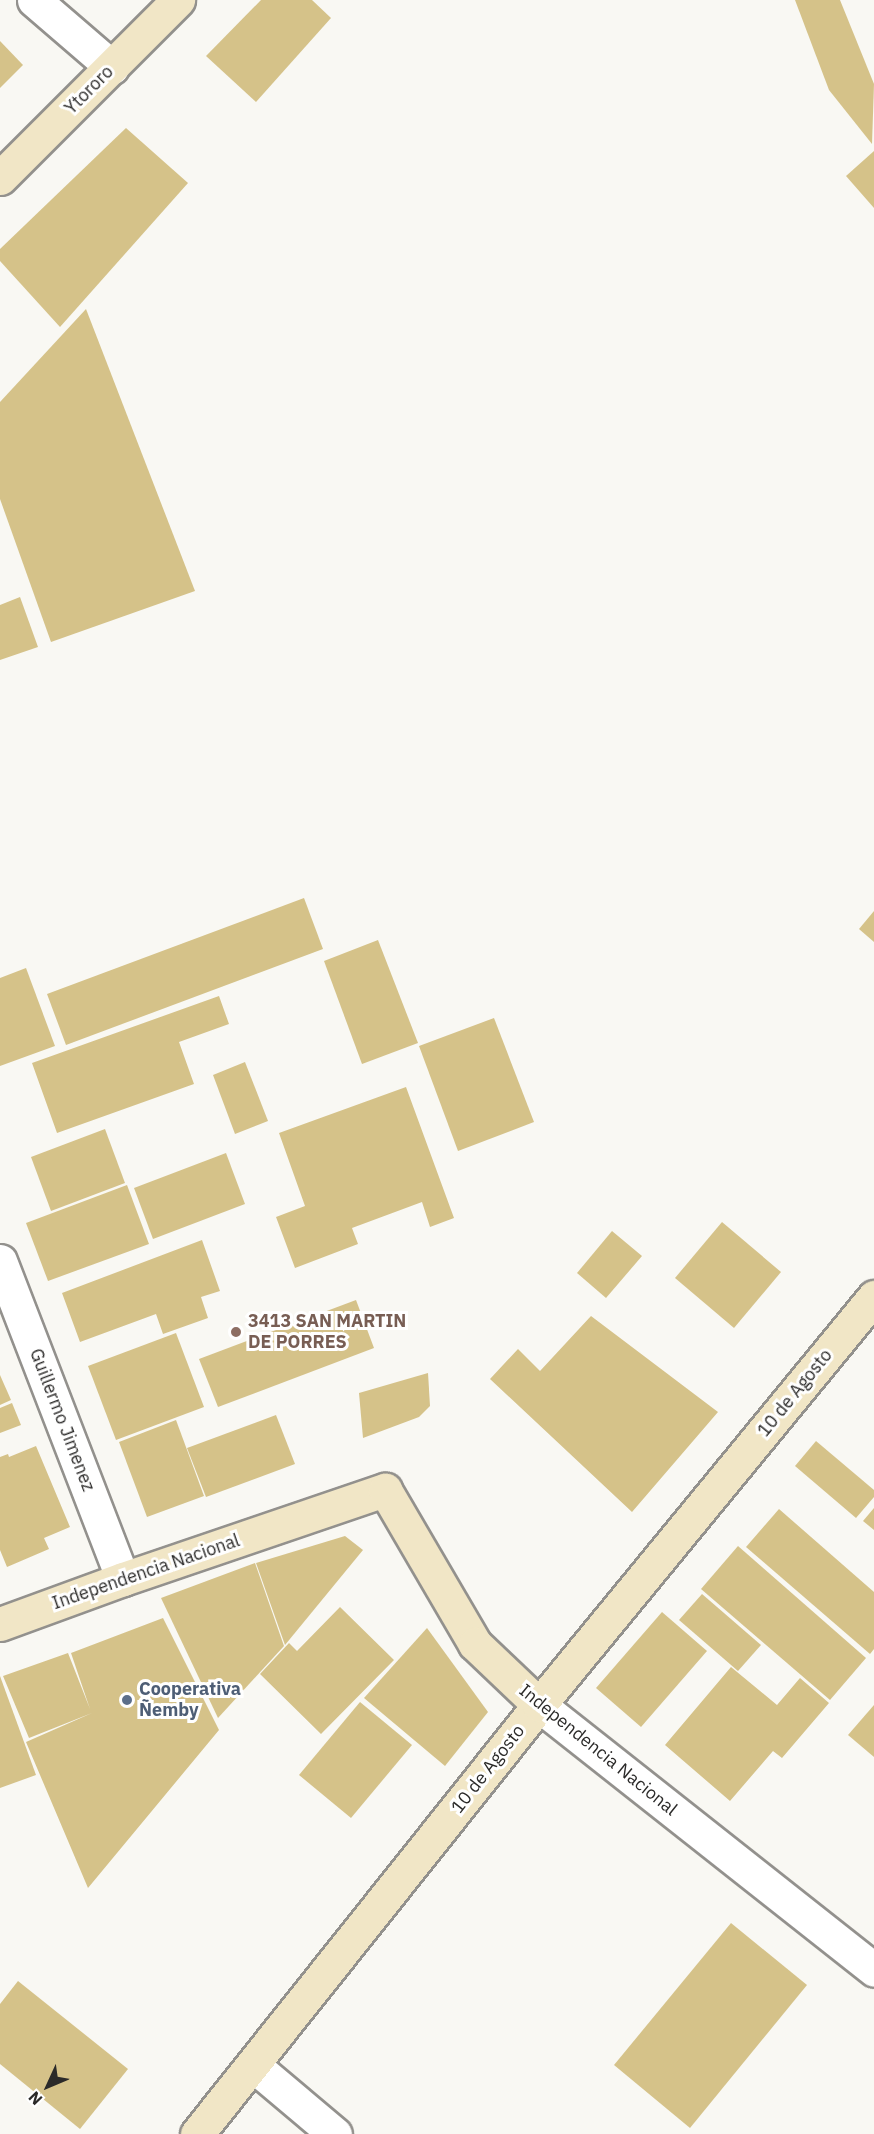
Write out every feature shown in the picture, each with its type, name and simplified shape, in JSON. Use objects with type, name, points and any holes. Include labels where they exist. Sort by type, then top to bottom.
[{"type":"street","points":[[34,0],[112,67]]},
{"type":"street","name":"Ytororo","points":[[0,178],[178,0]]},
{"type":"street","name":"Guillermo Jimenez","points":[[0,1261],[123,1579]]},
{"type":"street","name":"10 de Agosto","points":[[197,2134],[539,1705],[871,1306]]},
{"type":"street","name":"Independencia Nacional","points":[[0,1624],[123,1579],[385,1490],[476,1644],[539,1705],[874,1970]]},
{"type":"street","points":[[253,2065],[335,2134]]},
{"type":"building","points":[[261,0],[312,0],[331,18],[256,102],[206,56]]},
{"type":"building","points":[[795,0],[840,0],[874,84],[872,144],[829,90]]},
{"type":"building","points":[[0,41],[23,65],[0,88]]},
{"type":"building","points":[[126,128],[188,183],[60,327],[0,261],[0,249]]},
{"type":"building","points":[[874,151],[874,208],[846,176]]},
{"type":"building","points":[[86,309],[195,591],[51,642],[0,499],[0,402]]},
{"type":"building","points":[[20,597],[38,647],[0,660],[0,605]]},
{"type":"building","points":[[304,898],[323,949],[66,1045],[47,994]]},
{"type":"building","points":[[874,911],[874,942],[859,929]]},
{"type":"building","points":[[378,940],[418,1043],[362,1064],[324,961]]},
{"type":"building","points":[[26,968],[55,1046],[0,1066],[0,978]]},
{"type":"building","points":[[219,996],[229,1024],[179,1042],[194,1084],[57,1133],[32,1063]]},
{"type":"building","points":[[494,1018],[534,1122],[458,1151],[419,1046]]},
{"type":"building","points":[[245,1062],[268,1121],[235,1134],[213,1075]]},
{"type":"building","points":[[406,1087],[454,1218],[430,1227],[422,1202],[352,1228],[358,1244],[295,1268],[276,1217],[305,1206],[279,1133]]},
{"type":"building","points":[[105,1129],[125,1183],[51,1211],[31,1157]]},
{"type":"building","points":[[226,1153],[245,1204],[153,1239],[134,1188]]},
{"type":"building","points":[[127,1185],[149,1244],[48,1281],[26,1223]]},
{"type":"building","points":[[722,1222],[781,1272],[734,1328],[675,1278]]},
{"type":"building","points":[[612,1231],[642,1256],[606,1298],[577,1273]]},
{"type":"building","points":[[202,1240],[220,1291],[201,1297],[208,1318],[163,1334],[156,1314],[80,1342],[62,1293]]},
{"type":"building","points":[[356,1300],[374,1348],[218,1407],[199,1359]]},
{"type":"building","points":[[591,1316],[718,1412],[632,1512],[490,1379],[518,1349],[540,1371]]},
{"type":"building","points":[[176,1333],[204,1407],[116,1440],[88,1366]]},
{"type":"building","points":[[428,1373],[430,1406],[419,1417],[363,1438],[359,1393]]},
{"type":"building","points":[[0,1375],[11,1400],[0,1405]]},
{"type":"building","points":[[12,1403],[21,1425],[0,1433],[0,1408]]},
{"type":"building","points":[[276,1415],[295,1464],[206,1497],[187,1448]]},
{"type":"building","points":[[176,1420],[204,1496],[147,1517],[119,1442]]},
{"type":"building","points":[[816,1441],[874,1490],[874,1497],[856,1518],[795,1466]]},
{"type":"building","points":[[36,1446],[70,1527],[44,1538],[49,1549],[7,1567],[0,1550],[0,1457],[8,1454],[9,1457]]},
{"type":"building","points":[[874,1508],[874,1530],[863,1521]]},
{"type":"building","points":[[779,1509],[874,1592],[874,1649],[870,1654],[746,1547]]},
{"type":"building","points":[[345,1536],[363,1550],[285,1645],[256,1563]]},
{"type":"building","points":[[738,1546],[866,1658],[830,1700],[701,1589]]},
{"type":"building","points":[[255,1563],[284,1646],[218,1718],[161,1598]]},
{"type":"building","points":[[702,1594],[761,1645],[738,1671],[679,1620]]},
{"type":"building","points":[[340,1607],[394,1660],[321,1734],[260,1674],[289,1643],[297,1651]]},
{"type":"building","points":[[662,1612],[707,1651],[641,1727],[596,1688]]},
{"type":"building","points":[[163,1618],[219,1730],[88,1888],[26,1742],[92,1713],[29,1738],[3,1676],[68,1653],[90,1709],[71,1653]]},
{"type":"building","points":[[427,1628],[488,1712],[445,1766],[364,1698]]},
{"type":"building","points":[[731,1667],[777,1705],[800,1678],[829,1703],[782,1758],[773,1751],[730,1801],[665,1745]]},
{"type":"building","points":[[0,1676],[36,1775],[0,1788]]},
{"type":"building","points":[[360,1702],[412,1745],[351,1818],[299,1775]]},
{"type":"building","points":[[874,1705],[874,1757],[848,1735]]},
{"type":"building","points":[[731,1923],[807,1985],[690,2128],[614,2065]]},
{"type":"building","points":[[18,1981],[128,2069],[80,2129],[0,2064],[0,2004]]},
{"type":"place","name":"3413 SAN MARTIN DE PORRES","points":[[236,1332]]},
{"type":"place","name":"Cooperativa Ñemby","points":[[127,1700]]}]
